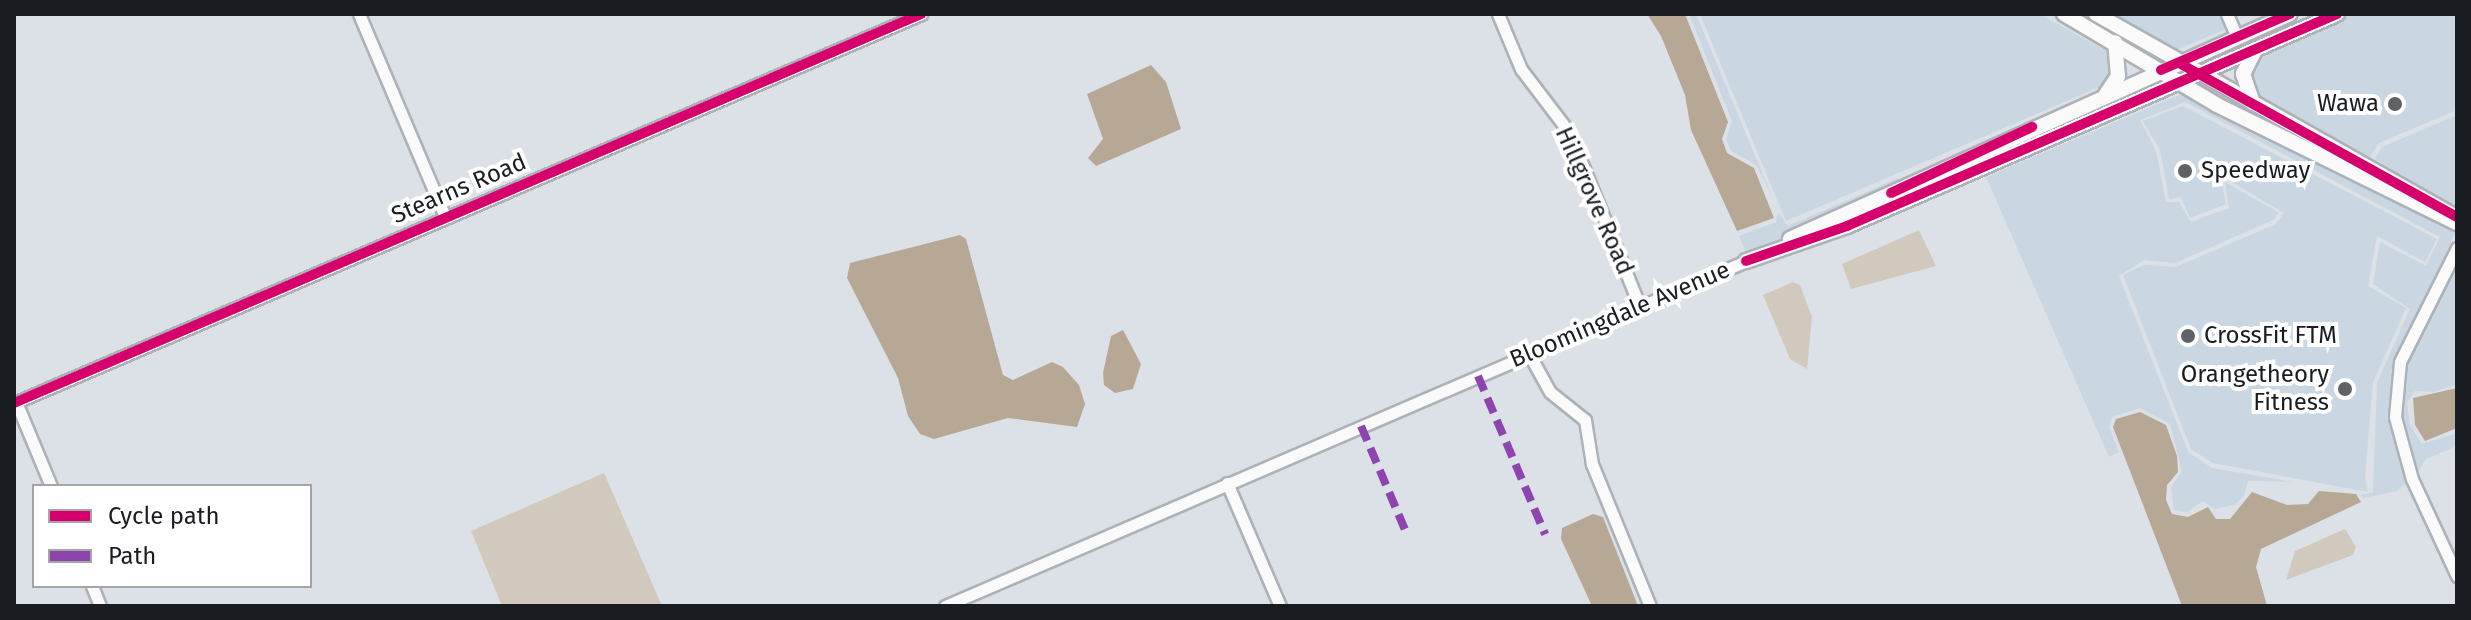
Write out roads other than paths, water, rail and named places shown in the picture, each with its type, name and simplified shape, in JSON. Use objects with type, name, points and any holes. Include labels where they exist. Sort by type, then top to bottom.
[{"type":"main road","points":[[2064,14],[2181,83],[2444,221],[2457,223]]},
{"type":"main road","points":[[2096,14],[2457,217]]},
{"type":"main road","name":"Bloomingdale Avenue","points":[[1746,261],[2106,94],[2290,14]]},
{"type":"main road","points":[[1746,261],[1847,226],[2337,14]]},
{"type":"main road","points":[[2106,94],[2118,76],[2115,42]]},
{"type":"main road","points":[[2253,104],[2243,74],[2255,50]]},
{"type":"street","points":[[359,14],[445,217]]},
{"type":"street","name":"Stearns Road","points":[[15,402],[921,14]]},
{"type":"street","name":"Hillgrove Road","points":[[1498,14],[1521,69],[1569,132],[1640,307]]},
{"type":"street","points":[[2227,14],[2237,37]]},
{"type":"street","points":[[2457,248],[2400,362],[2395,417],[2412,479],[2452,548],[2457,576]]},
{"type":"street","name":"Bloomingdale Avenue","points":[[945,606],[1746,261]]},
{"type":"street","points":[[1529,354],[1550,392],[1585,420],[1592,464],[1650,606]]},
{"type":"street","points":[[15,402],[50,484]]},
{"type":"street","points":[[1227,483],[1280,606]]},
{"type":"place","name":"Wawa","points":[[2395,104]]},
{"type":"place","name":"Speedway","points":[[2185,171]]},
{"type":"place","name":"CrossFit FTM","points":[[2188,336]]},
{"type":"place","name":"Orangetheory Fitness","points":[[2345,389]]}]
